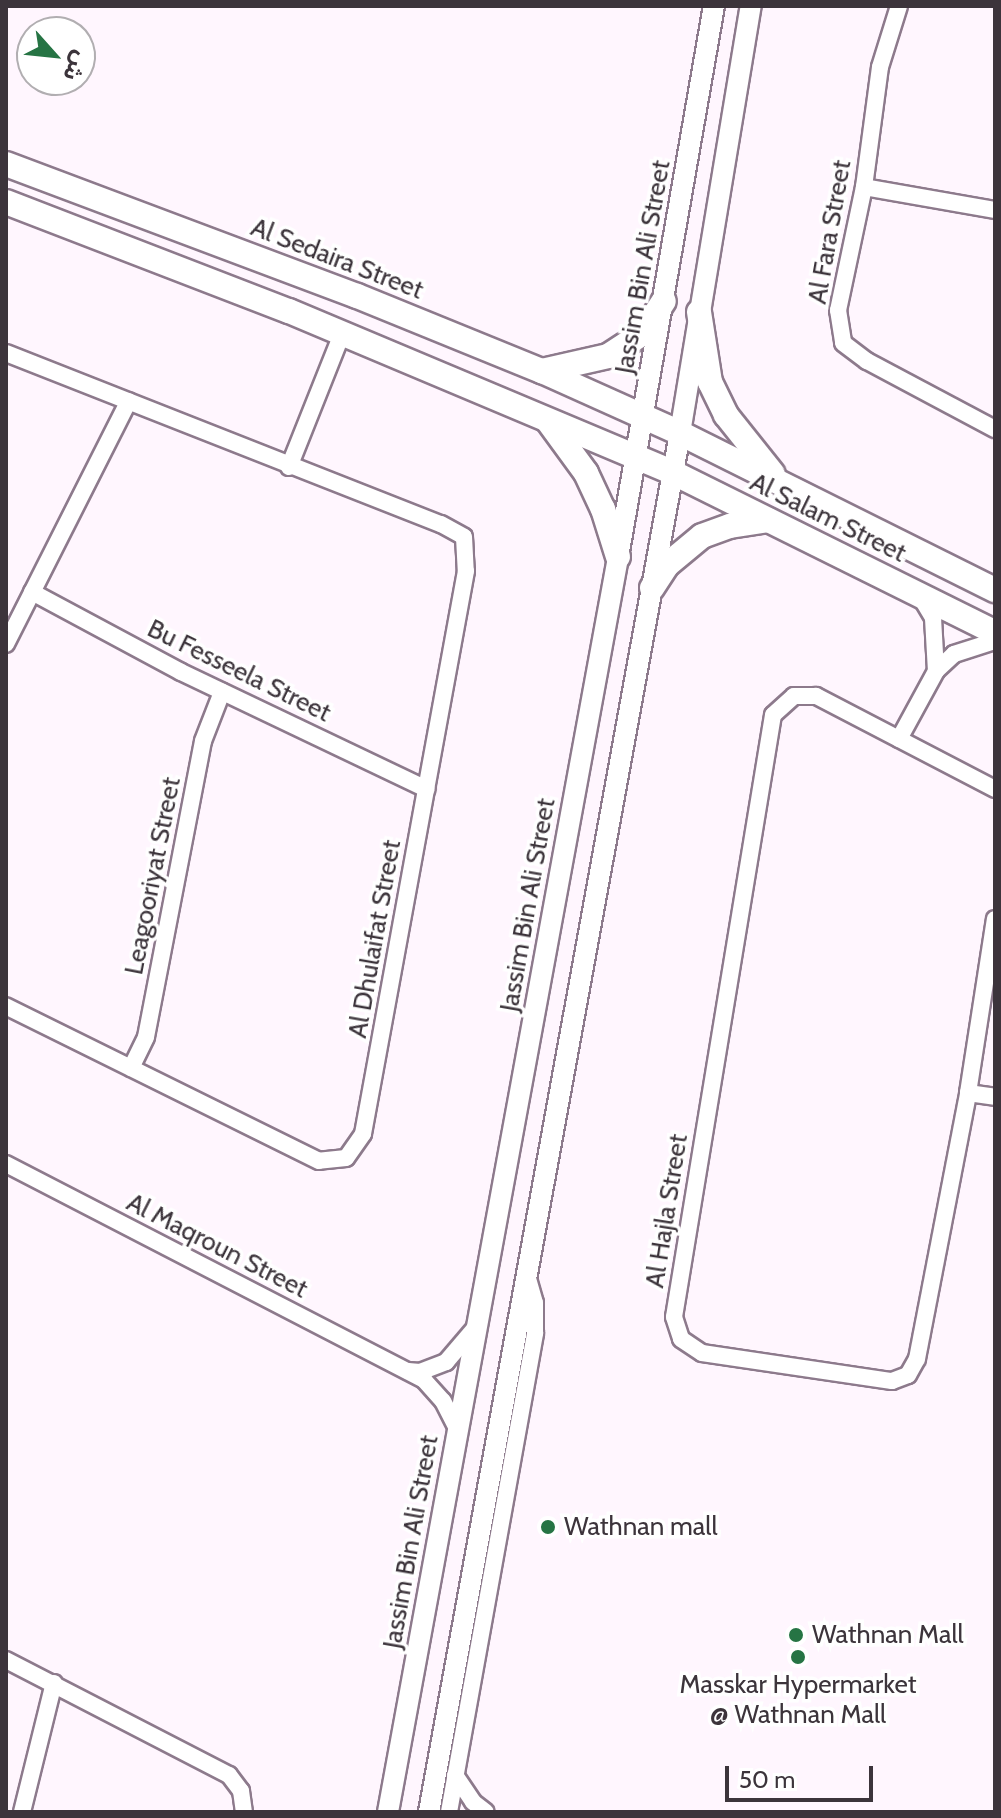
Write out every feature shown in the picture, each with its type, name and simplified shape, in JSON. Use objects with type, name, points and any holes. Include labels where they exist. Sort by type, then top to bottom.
[{"type":"main road","name":"Al Sedaira Street","points":[[6,164],[357,296],[542,371],[643,416]]},
{"type":"main road","points":[[6,202],[342,334],[636,457]]},
{"type":"main road","points":[[542,371],[608,356],[643,333],[664,301]]},
{"type":"main road","points":[[699,312],[710,382],[726,415],[754,454],[783,484]]},
{"type":"main road","name":"Al Salam Street","points":[[643,416],[995,590]]},
{"type":"main road","points":[[546,419],[586,473],[618,557]]},
{"type":"main road","name":"Al Salam Street","points":[[636,457],[995,632]]},
{"type":"main road","points":[[652,588],[667,565],[702,536],[730,526],[768,520]]},
{"type":"street","name":"Jassim Bin Ali Street","points":[[388,1812],[618,557],[714,6]]},
{"type":"street","points":[[429,1812],[680,433],[751,6]]},
{"type":"street","name":"Al Fara Street","points":[[899,6],[880,67],[864,187],[838,310],[843,343],[867,361],[995,429]]},
{"type":"street","points":[[864,187],[995,210]]},
{"type":"street","points":[[289,467],[342,334]]},
{"type":"street","name":"Al Dhulaifat Street","points":[[6,353],[289,467],[441,524],[464,537],[466,571],[363,1134],[346,1158],[319,1161],[6,1006]]},
{"type":"street","points":[[6,644],[129,401]]},
{"type":"street","name":"Bu Fesseela Street","points":[[32,592],[222,692],[426,789]]},
{"type":"street","points":[[918,594],[933,618],[936,671]]},
{"type":"street","points":[[899,739],[936,671],[954,654],[995,641]]},
{"type":"street","name":"Leagooriyat Street","points":[[131,1068],[146,1037],[203,741],[222,692]]},
{"type":"street","name":"Al Hajla Street","points":[[995,789],[816,696],[794,696],[773,715],[674,1317],[681,1339],[702,1353],[892,1381],[908,1375],[917,1359],[968,1093],[995,919]]},
{"type":"street","points":[[968,1093],[995,1097]]},
{"type":"street","name":"Al Maqroun Street","points":[[6,1164],[406,1371],[434,1389],[458,1431]]},
{"type":"street","points":[[449,1812],[535,1333],[535,1303],[527,1275]]},
{"type":"street","points":[[406,1371],[420,1372],[446,1362],[477,1325]]},
{"type":"street","points":[[6,1660],[220,1770],[236,1782],[244,1812]]},
{"type":"street","points":[[22,1812],[54,1683]]},
{"type":"street","points":[[455,1775],[473,1802],[486,1812]]},
{"type":"place","name":"Wathnan mall","points":[[548,1527]]},
{"type":"place","name":"Wathnan Mall","points":[[796,1635]]},
{"type":"place","name":"Masskar Hypermarket @ Wathnan Mall","points":[[798,1657]]}]
